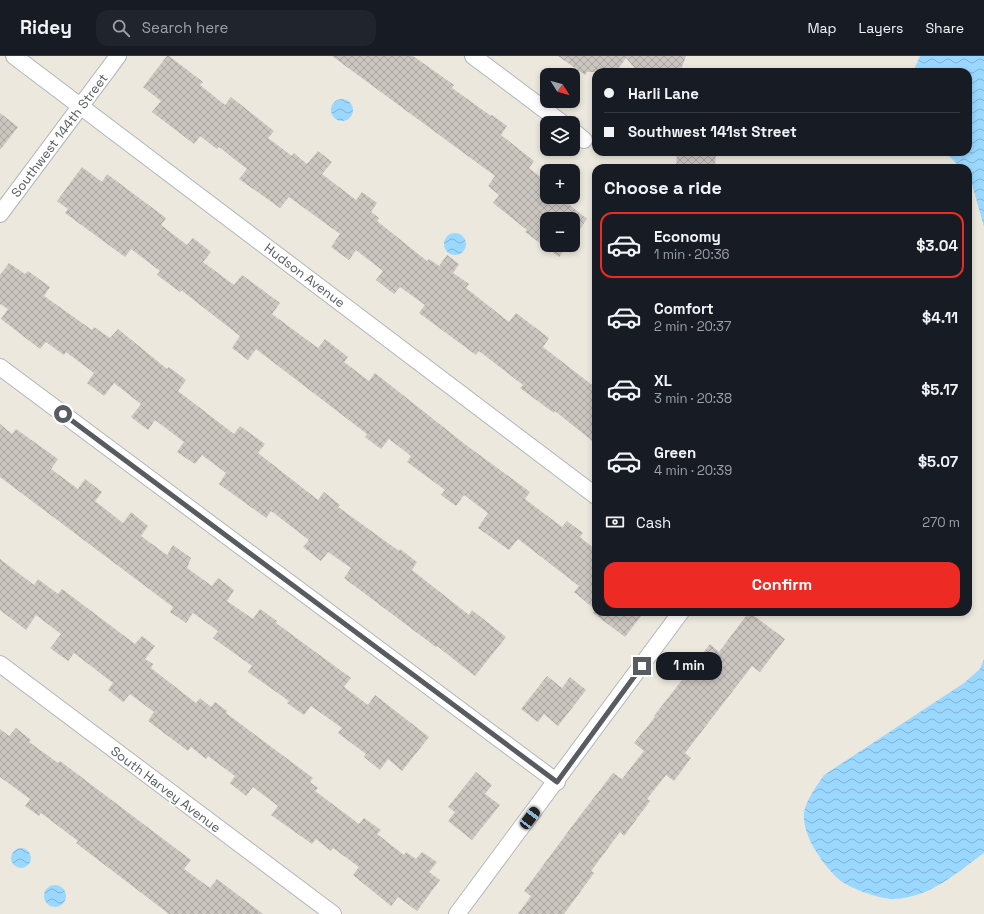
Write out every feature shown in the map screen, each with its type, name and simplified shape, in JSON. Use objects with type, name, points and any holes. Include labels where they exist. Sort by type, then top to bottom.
[{"type":"street","name":"Hudson Avenue","points":[[14,56],[81,105],[592,493]]},
{"type":"street","name":"Southwest 144th Street","points":[[0,214],[118,56]]},
{"type":"street","points":[[473,56],[553,116]]},
{"type":"street","points":[[0,368],[557,782]]},
{"type":"street","points":[[457,914],[557,782],[678,616]]},
{"type":"street","name":"South Harvey Avenue","points":[[0,664],[333,914]]},
{"type":"water","points":[[920,56],[984,56],[984,227],[972,184],[972,164],[957,164],[949,156],[972,156],[972,68],[915,68]]},
{"type":"water","points":[[342,99],[346,100],[352,106],[352,114],[346,120],[342,121],[338,120],[332,114],[331,110],[332,106],[338,100]]},
{"type":"water","points":[[455,233],[463,236],[466,244],[463,252],[455,255],[447,252],[444,244],[447,236]]},
{"type":"water","points":[[984,659],[984,853],[942,883],[919,894],[906,898],[887,899],[859,890],[841,881],[821,859],[810,841],[804,822],[804,813],[812,793],[824,775],[964,683],[980,669]]},
{"type":"water","points":[[17,848],[25,848],[31,854],[31,862],[25,868],[17,868],[11,862],[11,854]]},
{"type":"water","points":[[55,885],[59,886],[65,892],[65,900],[59,906],[55,907],[51,906],[45,900],[44,896],[45,892],[51,886]]},
{"type":"building","points":[[167,56],[169,56],[203,82],[200,85],[225,105],[231,97],[274,131],[268,138],[292,156],[294,153],[307,164],[318,151],[332,162],[322,174],[356,200],[362,192],[377,203],[371,212],[379,218],[377,221],[427,261],[429,259],[439,266],[447,255],[459,264],[453,273],[469,284],[466,288],[509,322],[516,313],[549,338],[543,347],[592,385],[592,441],[555,411],[554,413],[520,388],[523,385],[479,351],[476,355],[419,313],[425,305],[400,287],[394,294],[376,280],[383,271],[356,250],[349,260],[331,247],[340,234],[289,197],[280,208],[239,179],[247,169],[219,147],[217,149],[200,136],[194,144],[152,112],[161,101],[143,87]]},
{"type":"building","points":[[332,56],[413,56],[454,85],[452,88],[507,126],[501,135],[534,161],[529,168],[540,177],[540,204],[569,204],[578,212],[540,212],[540,243],[525,232],[527,230],[493,203],[499,195],[488,186],[495,176]]},
{"type":"building","points":[[558,56],[686,56],[682,68],[635,68],[626,58],[619,68],[592,68],[592,72],[587,72],[585,75],[580,71],[580,68],[575,68]]},
{"type":"building","points":[[0,113],[18,127],[0,150]]},
{"type":"building","points":[[677,156],[716,156],[715,164],[676,164]]},
{"type":"building","points":[[82,167],[102,182],[107,174],[166,218],[161,225],[187,245],[193,238],[211,252],[203,262],[234,285],[242,275],[280,303],[272,314],[318,348],[325,339],[348,357],[344,362],[369,381],[375,373],[466,445],[530,492],[525,499],[562,527],[567,521],[583,533],[580,537],[592,547],[592,607],[574,592],[579,586],[518,539],[509,550],[478,528],[488,513],[464,495],[456,506],[441,495],[445,490],[407,462],[411,456],[389,439],[381,449],[365,437],[367,434],[256,349],[248,360],[232,348],[240,336],[181,290],[180,292],[157,275],[160,271],[131,249],[125,257],[65,213],[68,209],[57,201]]},
{"type":"building","points":[[580,213],[587,219],[580,228]]},
{"type":"building","points":[[552,252],[563,252],[559,257]]},
{"type":"building","points":[[9,263],[25,274],[28,271],[50,287],[44,296],[92,330],[94,327],[110,338],[118,329],[167,369],[169,367],[186,380],[178,391],[234,434],[240,426],[265,444],[258,453],[318,500],[324,492],[340,505],[338,507],[399,551],[400,549],[417,562],[412,570],[469,615],[472,610],[506,637],[475,676],[437,646],[436,647],[344,578],[351,568],[328,552],[321,561],[303,547],[309,540],[271,511],[266,518],[219,484],[226,473],[202,455],[195,464],[177,452],[184,442],[155,420],[148,430],[131,417],[141,404],[114,383],[104,396],[87,383],[94,373],[66,352],[64,355],[46,342],[40,349],[1,319],[8,309],[0,304],[0,275]]},
{"type":"building","points":[[0,424],[12,434],[16,429],[58,459],[51,469],[78,489],[85,479],[102,492],[95,501],[123,523],[131,512],[148,526],[141,536],[167,555],[173,545],[191,558],[187,568],[212,586],[218,578],[234,590],[227,601],[253,619],[260,609],[277,621],[276,623],[351,678],[344,687],[368,705],[375,695],[429,737],[402,771],[388,759],[380,770],[364,757],[366,754],[338,733],[342,728],[311,706],[304,715],[287,703],[289,701],[248,672],[252,666],[213,638],[218,631],[193,613],[186,623],[170,612],[173,607],[0,477]]},
{"type":"building","points":[[0,559],[34,585],[38,579],[58,594],[62,589],[135,644],[142,636],[155,646],[145,659],[153,664],[151,668],[196,703],[200,698],[211,707],[215,702],[227,711],[226,713],[313,778],[310,782],[318,788],[315,791],[359,824],[364,818],[381,830],[377,834],[404,855],[406,852],[416,859],[422,852],[437,862],[429,872],[440,880],[417,911],[398,897],[391,906],[353,875],[359,867],[333,848],[331,851],[316,839],[312,844],[271,815],[278,806],[253,787],[246,796],[230,783],[235,776],[208,756],[206,759],[191,747],[188,751],[148,721],[154,712],[130,694],[123,702],[108,690],[113,683],[74,653],[68,661],[50,648],[61,634],[36,615],[26,630],[0,610]]},
{"type":"building","points":[[597,616],[641,616],[625,637]]},
{"type":"building","points":[[746,616],[754,616],[785,639],[760,672],[752,666],[685,753],[691,758],[674,781],[666,775],[647,799],[650,801],[624,836],[620,832],[591,871],[594,873],[564,914],[518,914],[531,896],[524,891],[613,773],[622,779],[644,751],[634,743],[655,717],[654,716],[710,644],[719,652]]},
{"type":"building","points":[[547,676],[562,688],[570,677],[586,690],[558,726],[544,714],[538,722],[521,709]]},
{"type":"building","points":[[16,728],[31,740],[29,742],[58,763],[60,761],[191,860],[184,869],[210,888],[217,879],[263,914],[169,914],[76,843],[78,841],[41,813],[39,816],[25,806],[30,799],[0,777],[0,729],[9,736]]},
{"type":"building","points":[[476,772],[492,785],[485,794],[500,805],[472,840],[448,821],[455,812],[448,807]]},
{"type":"route","points":[[63,414],[557,782],[642,666]]}]
